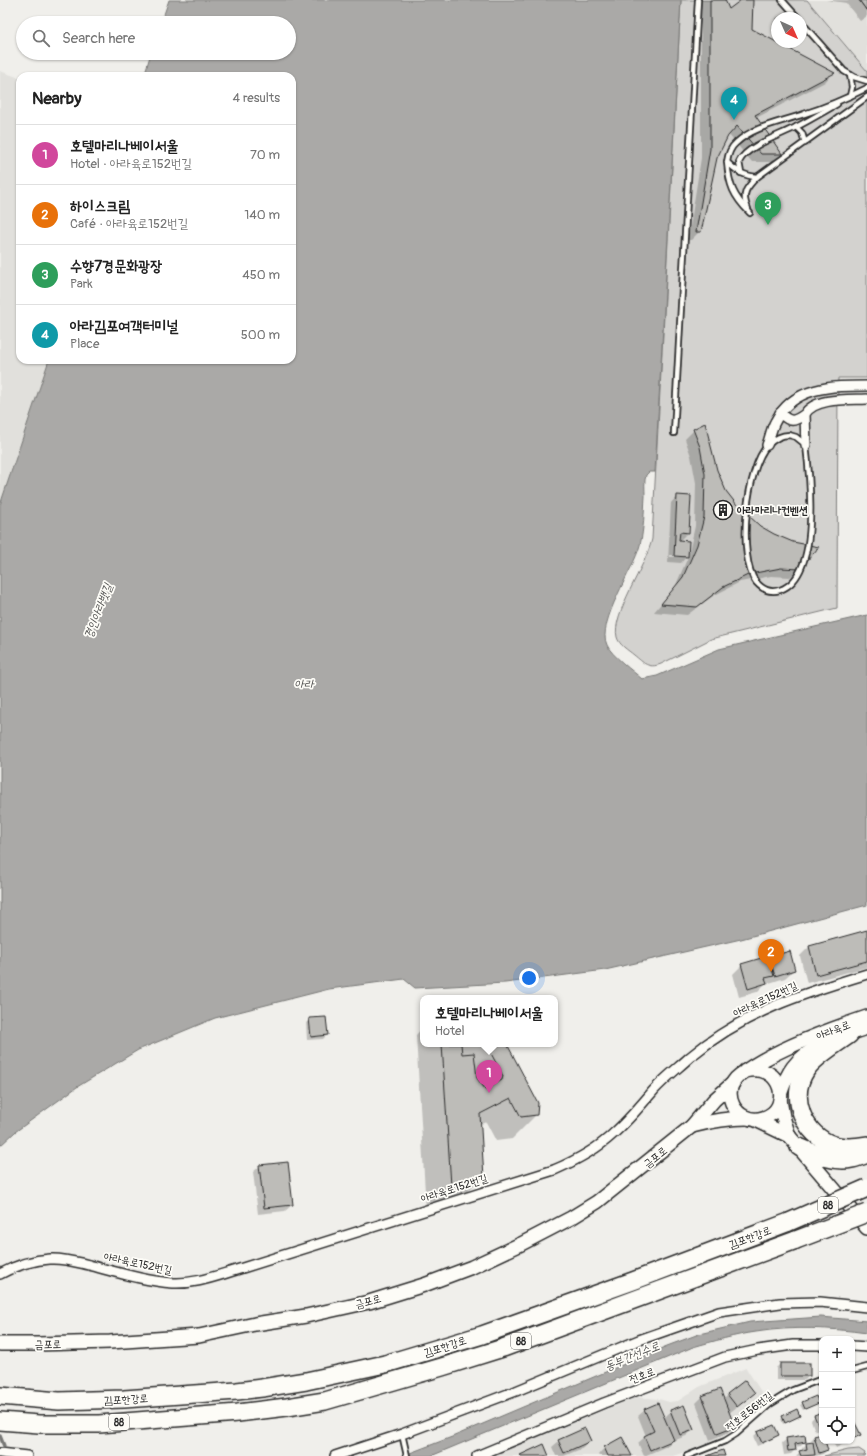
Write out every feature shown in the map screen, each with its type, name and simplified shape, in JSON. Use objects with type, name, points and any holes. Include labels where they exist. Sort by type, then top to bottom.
[{"type":"highway","points":[[850,1034],[828,1050],[806,1070],[800,1082],[798,1093],[799,1104],[802,1115],[808,1126],[824,1141],[845,1147],[867,1146]]},
{"type":"highway","points":[[794,1142],[823,1157],[836,1160],[851,1160],[867,1154]]},
{"type":"highway","name":"김포한강로","points":[[0,1396],[59,1401],[124,1399],[237,1391],[306,1381],[386,1364],[482,1335],[633,1281],[789,1222],[867,1188]]},
{"type":"highway","name":"김포한강로","points":[[0,1421],[39,1424],[99,1424],[238,1413],[325,1401],[503,1348],[867,1213]]},
{"type":"main road","name":"아라육로","points":[[745,1071],[766,1058],[799,1042],[867,1017]]},
{"type":"main road","name":"아라육로","points":[[780,1096],[787,1076],[793,1066],[811,1051],[821,1045],[867,1028]]},
{"type":"main road","points":[[692,1126],[714,1100],[745,1071],[754,1069],[770,1073],[779,1085],[783,1117],[794,1142],[867,1228]]},
{"type":"main road","points":[[733,1083],[730,1091],[732,1104],[740,1114],[794,1142]]},
{"type":"main road","points":[[692,1126],[726,1118],[765,1118],[777,1107],[780,1096]]},
{"type":"main road","name":"금포로","points":[[0,1344],[110,1342],[199,1336],[255,1324],[306,1316],[369,1302],[424,1285],[472,1267],[571,1218],[603,1198],[692,1126]]},
{"type":"street","points":[[767,446],[774,423],[780,413],[787,405],[804,394],[824,388],[867,386]]},
{"type":"street","points":[[824,388],[827,402]]},
{"type":"street","points":[[780,413],[790,421],[796,420],[812,407],[827,402],[867,399]]},
{"type":"street","points":[[805,414],[806,445]]},
{"type":"street","name":"아라육로152번길","points":[[0,1274],[10,1268],[32,1262],[60,1259],[162,1282],[183,1283],[201,1281],[554,1170],[584,1156],[600,1145],[619,1129],[672,1073],[724,1032],[742,1021],[780,1003],[811,991],[867,974]]},
{"type":"street","points":[[335,1456],[403,1439],[639,1340],[719,1312],[780,1303],[820,1302],[867,1307]]},
{"type":"street","name":"전호로","points":[[477,1456],[604,1403],[725,1357],[793,1345],[819,1345]]},
{"type":"street","points":[[855,1346],[867,1347]]},
{"type":"street","points":[[0,1452],[27,1456]]},
{"type":"lane","points":[[674,433],[698,0]]},
{"type":"lane","points":[[782,0],[793,12]]},
{"type":"lane","points":[[807,29],[840,67],[850,75],[859,79],[867,80]]},
{"type":"lane","points":[[850,75],[852,87],[850,96]]},
{"type":"lane","points":[[741,173],[739,162],[744,154],[765,142],[815,118],[850,96],[867,88]]},
{"type":"lane","points":[[845,99],[803,115],[767,126],[743,138],[732,147],[728,154],[727,162],[728,175],[732,190],[741,204],[750,213],[745,199],[745,194],[750,184],[757,177],[867,98]]},
{"type":"lane","points":[[796,127],[802,133],[805,143]]},
{"type":"lane","points":[[727,162],[741,173],[748,176],[757,177]]},
{"type":"lane","points":[[790,435],[796,437],[806,445],[811,509],[807,542],[800,571],[792,583],[780,590],[769,591],[762,588],[757,583],[750,571],[746,552],[747,513],[751,487],[762,455],[767,446],[780,436],[790,435]]},
{"type":"lane","points":[[855,1370],[867,1367]]},
{"type":"lane","name":"전호로56번길","points":[[688,1456],[725,1441],[741,1430],[770,1404],[793,1390],[819,1380]]},
{"type":"lane","points":[[403,1439],[407,1456]]},
{"type":"shaded area","points":[[681,0],[807,0],[867,71],[867,378],[838,378],[837,608],[711,639],[661,664],[653,666],[649,665],[622,645],[617,637],[617,627],[624,603],[649,549],[652,539]]},
{"type":"shaded area","points":[[807,0],[867,0],[867,71]]},
{"type":"shaded area","points":[[0,71],[16,77],[16,364],[48,364],[0,505]]},
{"type":"shaded area","points":[[746,1368],[767,1401],[743,1423],[724,1436],[705,1445],[673,1456],[492,1456],[636,1397],[659,1399],[669,1402],[678,1401],[699,1387]]},
{"type":"shaded area","points":[[859,1449],[865,1453],[864,1456],[824,1456],[848,1450]]},
{"type":"water","name":"아라","points":[[169,0],[681,0],[655,472],[649,472],[646,475],[644,520],[640,545],[611,610],[605,635],[607,645],[613,654],[642,679],[657,676],[719,649],[867,615],[867,905],[741,939],[605,970],[505,983],[415,988],[404,979],[329,989],[215,1018],[138,1050],[77,1087],[15,1132],[0,1146],[0,505],[48,364],[296,364],[296,72],[145,72],[149,60],[296,60],[296,16],[163,16]]},
{"type":"water","points":[[821,1317],[867,1321],[867,1333],[798,1328],[770,1330],[732,1336],[693,1347],[431,1456],[402,1456],[452,1437],[667,1346],[699,1334],[750,1322]]},
{"type":"building","points":[[710,0],[725,0],[729,9],[741,0],[753,0],[752,29],[771,39],[771,48],[788,48],[835,73],[755,115],[782,154],[761,154],[737,126],[728,136],[717,158],[701,232],[696,232],[710,149]]},
{"type":"building","points":[[859,0],[867,0],[867,11]]},
{"type":"building","points":[[859,0],[867,0],[867,11]]},
{"type":"building","name":"아라마리나컨벤션","points":[[705,423],[717,470],[726,491],[737,505],[760,526],[774,534],[793,542],[819,547],[800,569],[781,568],[750,574],[723,587],[697,607],[661,604],[683,577],[697,545],[704,517],[705,474],[700,447],[693,429]]},
{"type":"building","points":[[677,495],[691,496],[689,533],[680,532],[679,540],[689,541],[688,557],[674,556]]},
{"type":"building","points":[[867,930],[867,961],[816,975],[809,946]]},
{"type":"building","points":[[790,951],[795,970],[775,976],[769,957]]},
{"type":"building","points":[[768,956],[774,976],[765,978],[767,983],[748,989],[741,964]]},
{"type":"building","points":[[326,1017],[328,1035],[311,1037],[309,1018]]},
{"type":"building","points":[[442,1047],[461,1047],[462,1054],[474,1053],[477,1078],[485,1089],[502,1080],[503,1076],[488,1047],[509,1047],[538,1103],[537,1115],[521,1117],[511,1098],[480,1114],[484,1177],[451,1186]]},
{"type":"building","points":[[288,1162],[293,1205],[264,1208],[259,1165]]},
{"type":"building","points":[[780,1363],[810,1363],[810,1376],[780,1376]]},
{"type":"building","points":[[745,1380],[755,1393],[737,1407],[727,1394]]},
{"type":"building","points":[[720,1389],[735,1427],[717,1434],[702,1396]]},
{"type":"building","points":[[816,1396],[819,1403],[805,1409],[802,1402]]},
{"type":"building","points":[[658,1403],[674,1440],[650,1450],[644,1436],[654,1431],[644,1409]]},
{"type":"building","points":[[684,1405],[694,1430],[680,1435],[670,1410]]},
{"type":"building","points":[[797,1409],[800,1416],[785,1423],[782,1416]]},
{"type":"building","points":[[819,1413],[819,1427],[814,1415]]},
{"type":"building","points":[[855,1423],[861,1435],[855,1438]]},
{"type":"building","points":[[774,1425],[779,1435],[762,1443],[757,1432]]},
{"type":"building","points":[[585,1428],[591,1441],[564,1453],[558,1440]]},
{"type":"building","points":[[805,1435],[806,1442],[795,1444],[796,1450],[788,1451],[786,1438]]},
{"type":"building","points":[[819,1435],[819,1444],[826,1444],[828,1450],[819,1453],[814,1436]]},
{"type":"building","points":[[622,1437],[632,1456],[608,1456],[604,1447]]},
{"type":"building","points":[[813,1442],[815,1455],[801,1456],[799,1451],[807,1449],[806,1443]]},
{"type":"building","points":[[544,1444],[549,1456],[520,1455]]},
{"type":"building","points":[[723,1450],[725,1456],[707,1456]]},
{"type":"waterway","name":"동부간선수로","points":[[0,1436],[4,1446]]},
{"type":"place","name":"아라김포여객터미널","points":[[734,120]]},
{"type":"place","name":"수향7경문화광장","points":[[768,225]]},
{"type":"place","name":"아라마리나컨벤션","points":[[723,510]]},
{"type":"place","name":"하이스크림","points":[[771,972]]},
{"type":"place","name":"호텔마리나베이서울","points":[[489,1093]]},
{"type":"water label","name":"경인아라뱃길","points":[[98,611]]}]
